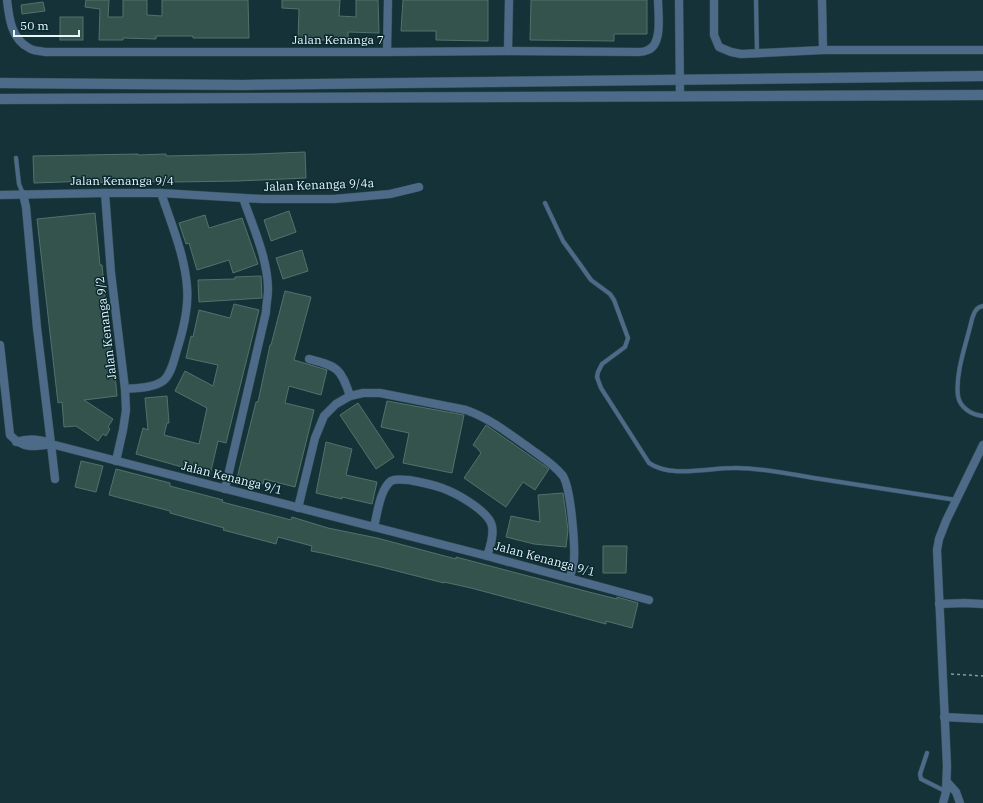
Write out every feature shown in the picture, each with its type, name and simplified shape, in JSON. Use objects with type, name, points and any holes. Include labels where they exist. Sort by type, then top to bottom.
[{"type":"street","name":"Jalan Kenanga 7","points":[[7,0],[10,22],[17,38],[29,48],[44,52],[639,52],[650,50],[657,42],[658,0]]},
{"type":"street","points":[[387,52],[388,0]]},
{"type":"street","points":[[508,0],[508,51]]},
{"type":"street","points":[[680,0],[680,96]]},
{"type":"street","points":[[714,0],[714,35],[719,46],[731,52],[756,53],[823,50],[983,50]]},
{"type":"street","points":[[822,0],[823,50]]},
{"type":"street","points":[[0,83],[243,85],[983,76]]},
{"type":"street","points":[[0,99],[983,95]]},
{"type":"street","name":"Jalan Kenanga 9/4a","points":[[243,198],[342,198],[390,194],[419,186]]},
{"type":"street","name":"Jalan Kenanga 9/2","points":[[105,193],[111,273],[125,389],[126,410],[116,461]]},
{"type":"street","points":[[125,389],[154,386],[165,380],[172,367],[186,311],[188,288],[183,261],[161,193]]},
{"type":"street","name":"Jalan Kenanga 9/4","points":[[0,195],[161,193],[243,198]]},
{"type":"street","points":[[23,194],[26,208],[36,328],[55,479]]},
{"type":"street","points":[[225,489],[266,312],[268,291],[267,271],[243,198]]},
{"type":"street","name":"Jalan Kenanga 9/1","points":[[0,345],[10,435],[16,442],[23,439],[39,439],[51,444],[487,556],[649,600]]},
{"type":"street","points":[[309,359],[329,364],[337,369],[344,379],[350,396]]},
{"type":"street","points":[[298,508],[315,438],[324,416],[336,404],[350,396],[363,393],[380,393],[466,410],[490,420],[555,466],[564,477],[568,489],[574,538],[574,558],[570,578]]},
{"type":"street","points":[[943,803],[947,782],[937,550],[939,539],[946,521],[983,445]]},
{"type":"street","points":[[374,527],[381,497],[385,488],[391,482],[397,479],[421,482],[442,488],[465,500],[486,515],[492,525],[492,537],[487,556]]},
{"type":"street","points":[[939,604],[983,604]]},
{"type":"street","points":[[944,717],[983,719]]},
{"type":"street","points":[[947,782],[956,792],[960,803]]},
{"type":"lane","points":[[756,0],[756,53]]},
{"type":"lane","points":[[16,158],[19,184],[23,194]]},
{"type":"lane","points":[[544,203],[563,241],[591,280],[610,294],[614,300],[628,338],[625,347],[602,364],[596,377],[601,388],[645,456],[655,467],[679,471],[734,468],[772,471],[956,500]]},
{"type":"lane","points":[[983,306],[975,312],[972,319],[961,367],[958,397],[962,405],[968,411],[983,416]]},
{"type":"lane","points":[[927,753],[920,774],[921,779],[946,792]]},
{"type":"path","points":[[943,673],[983,676]]},
{"type":"building","points":[[86,0],[109,0],[108,17],[123,17],[123,0],[147,0],[147,15],[162,16],[162,0],[248,0],[249,38],[193,38],[193,36],[156,36],[156,39],[123,38],[123,40],[99,40],[100,9],[85,7]]},
{"type":"building","points":[[282,0],[340,0],[339,16],[356,17],[356,0],[378,0],[379,33],[348,32],[348,40],[298,40],[299,9],[282,8]]},
{"type":"building","points":[[403,0],[488,0],[488,41],[436,40],[436,31],[401,31]]},
{"type":"building","points":[[531,0],[647,0],[647,34],[614,34],[614,41],[530,40]]},
{"type":"building","points":[[43,2],[45,11],[22,14],[21,5]]},
{"type":"building","points":[[60,17],[83,17],[83,40],[60,40]]},
{"type":"building","points":[[305,152],[306,178],[238,181],[145,182],[145,180],[90,183],[90,181],[34,183],[33,156],[166,154],[166,156]]},
{"type":"building","points":[[289,211],[296,232],[271,241],[264,220]]},
{"type":"building","points":[[95,213],[113,374],[115,374],[117,396],[84,400],[113,419],[108,427],[110,429],[106,436],[103,434],[98,441],[76,426],[64,427],[62,402],[58,403],[37,219]]},
{"type":"building","points":[[205,215],[209,228],[242,218],[258,264],[233,273],[229,260],[197,270],[189,243],[186,244],[179,223]]},
{"type":"building","points":[[302,250],[308,271],[283,279],[276,258]]},
{"type":"building","points":[[261,276],[262,298],[199,302],[198,280],[235,279],[235,277]]},
{"type":"building","points":[[285,291],[311,297],[294,360],[327,370],[321,395],[289,386],[285,403],[314,410],[295,487],[264,479],[263,484],[237,478],[256,402],[258,402],[270,345]]},
{"type":"building","points":[[234,304],[259,310],[226,443],[218,441],[210,475],[136,454],[143,428],[148,430],[145,398],[167,396],[169,423],[167,423],[164,435],[199,444],[207,408],[175,391],[185,371],[213,386],[218,365],[186,358],[191,336],[193,337],[199,310],[230,318]]},
{"type":"building","points":[[387,401],[464,415],[452,473],[403,463],[409,433],[381,427]]},
{"type":"building","points":[[358,403],[394,457],[376,469],[340,415]]},
{"type":"building","points":[[486,425],[549,469],[535,490],[523,482],[506,507],[464,478],[481,453],[473,445]]},
{"type":"building","points":[[326,442],[352,449],[346,475],[377,482],[372,504],[316,493]]},
{"type":"building","points":[[81,461],[103,466],[96,492],[75,487]]},
{"type":"building","points":[[116,469],[170,483],[170,486],[223,500],[222,502],[291,520],[292,517],[328,528],[377,538],[456,559],[456,557],[585,591],[617,599],[617,597],[638,603],[632,628],[606,621],[606,624],[471,588],[444,583],[311,551],[312,546],[278,537],[276,544],[223,530],[224,528],[170,513],[170,511],[109,495]]},
{"type":"building","points":[[563,493],[568,530],[566,547],[534,544],[506,537],[511,516],[540,522],[538,495]]},
{"type":"building","points":[[603,546],[627,546],[626,573],[603,573]]}]
